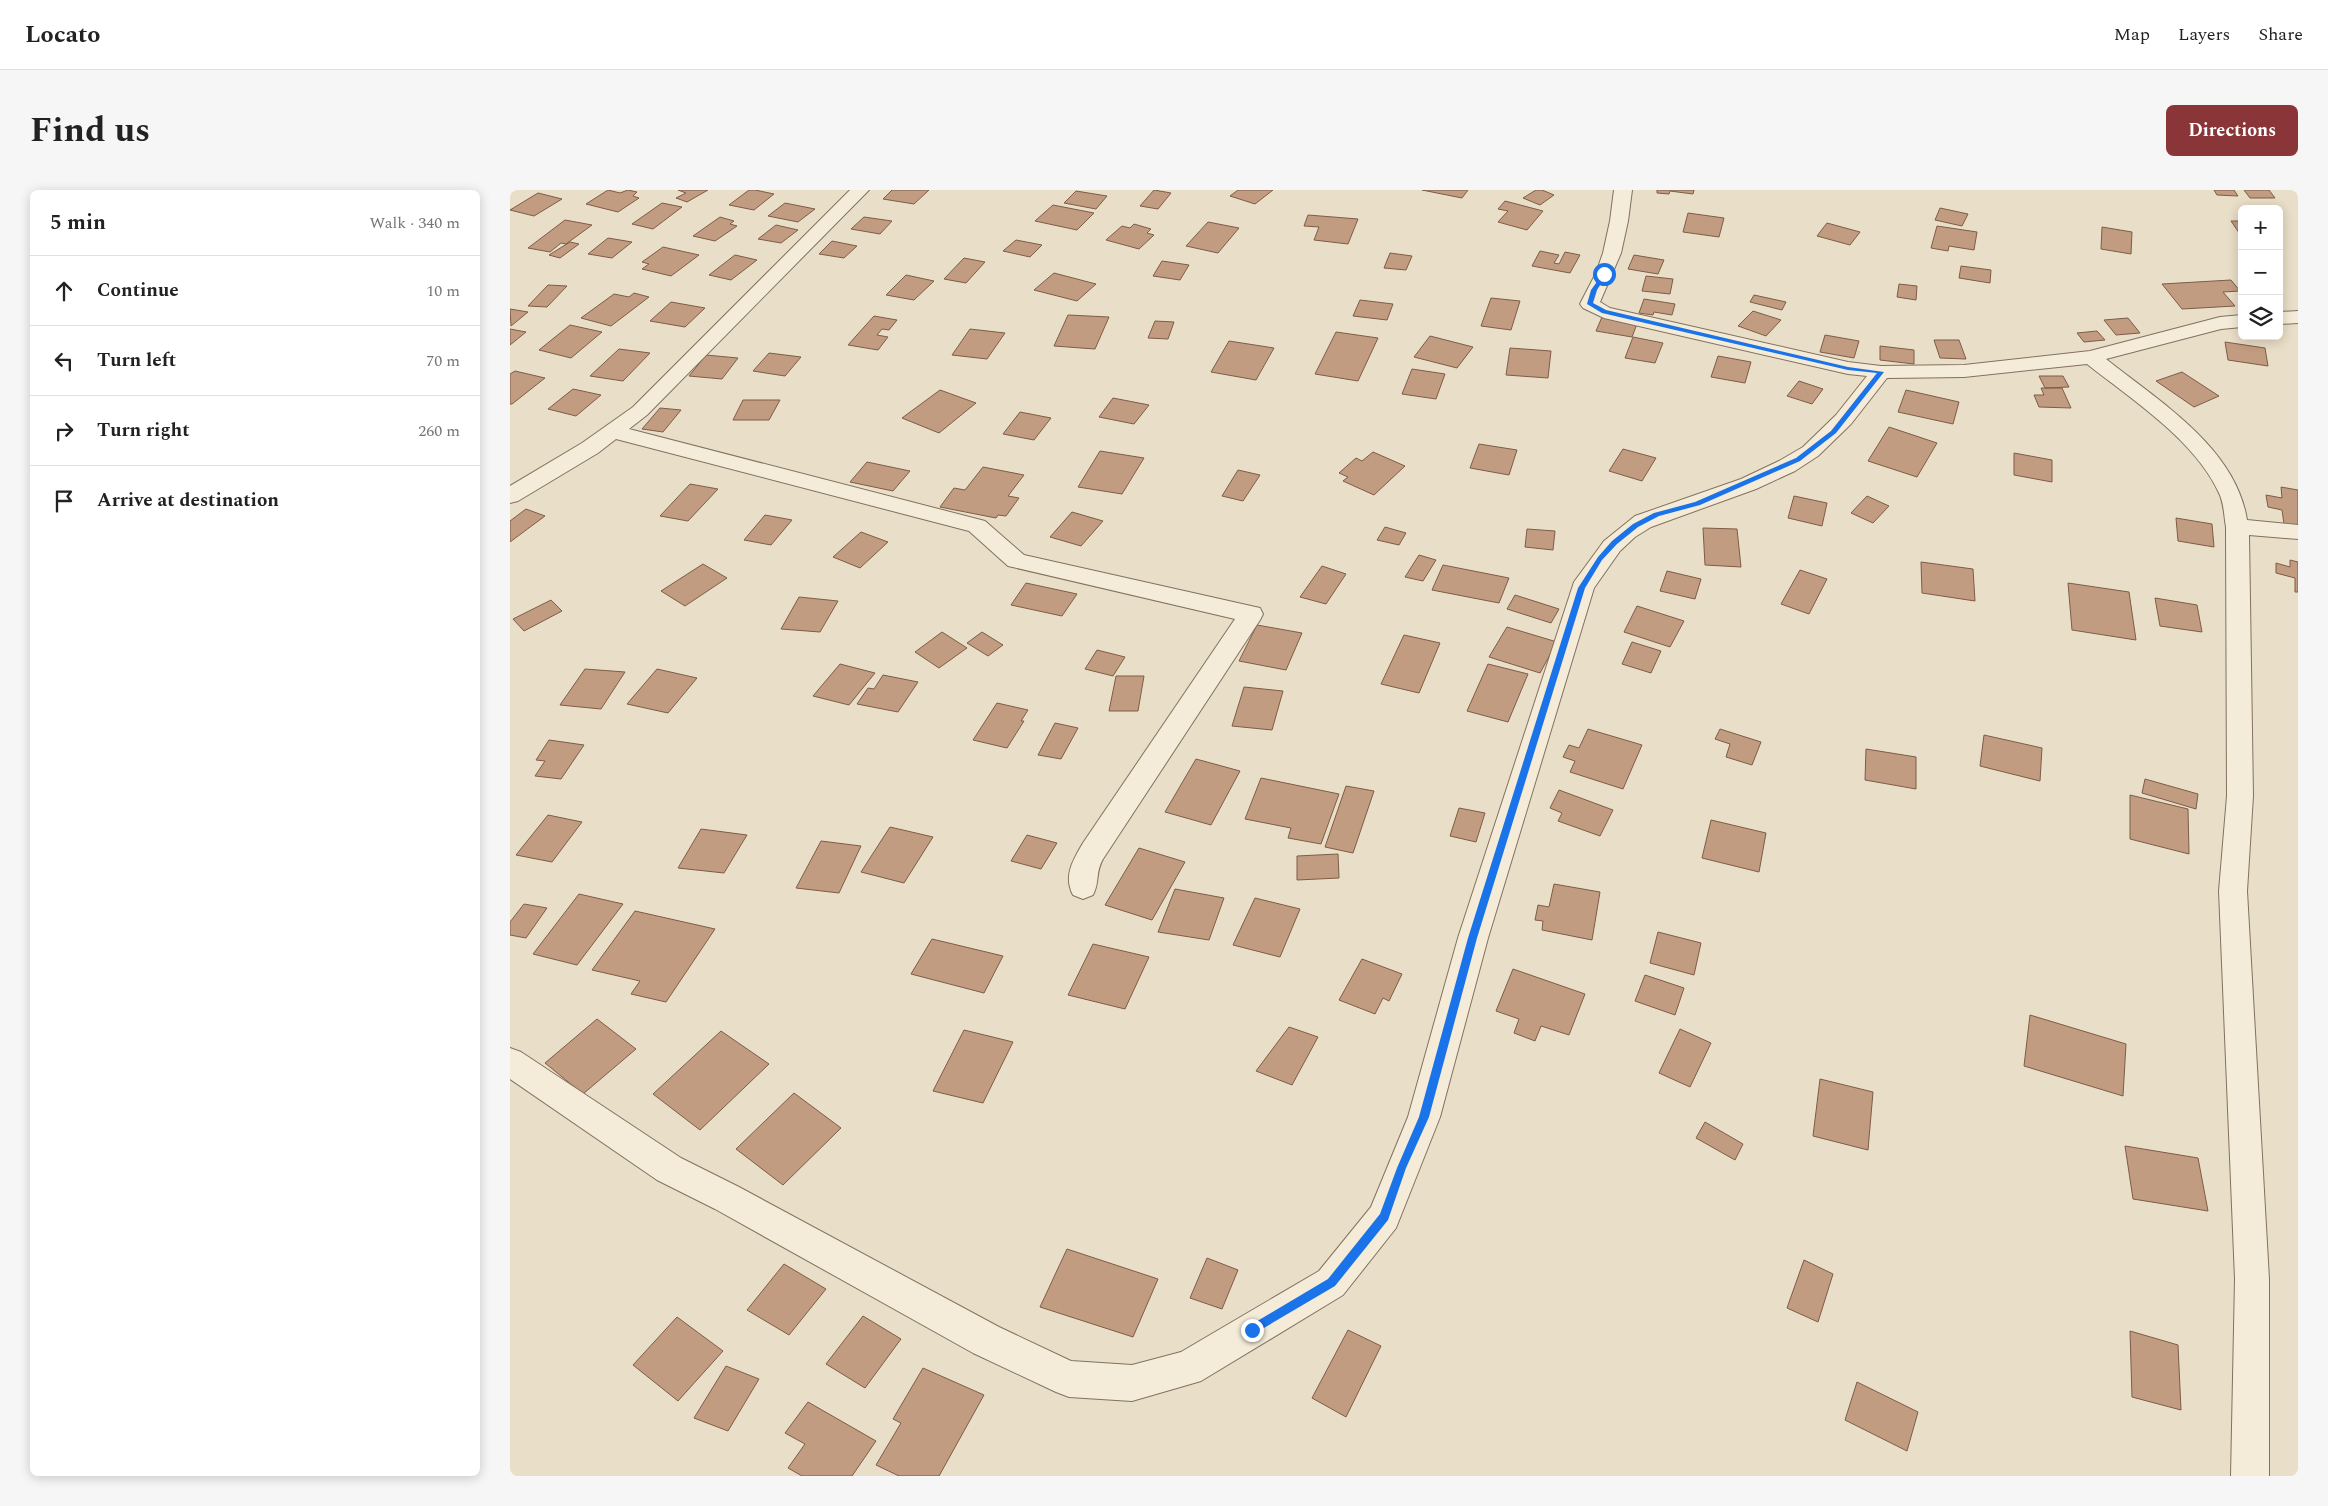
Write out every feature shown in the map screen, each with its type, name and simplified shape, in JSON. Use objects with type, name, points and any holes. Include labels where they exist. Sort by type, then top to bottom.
[{"type":"street","points":[[510,496],[613,432],[665,386],[860,190]]},
{"type":"street","points":[[1623,190],[1620,222],[1604,274],[1594,290],[1590,304],[1604,312],[1848,368],[1881,372],[1964,371],[2092,357],[2220,323],[2238,321]]},
{"type":"street","points":[[2283,318],[2298,317]]},
{"type":"street","points":[[2092,357],[2186,437],[2216,468],[2231,495],[2237,527],[2240,796],[2233,891],[2252,1280],[2250,1476]]},
{"type":"street","points":[[510,1062],[669,1169],[727,1198],[986,1340],[1069,1379],[1132,1383],[1188,1368],[1331,1283],[1384,1217],[1424,1117],[1472,938],[1582,588],[1600,558],[1615,542],[1635,526],[1656,514],[1698,504],[1798,460],[1833,432],[1881,372]]},
{"type":"street","points":[[613,432],[977,526],[1016,561],[1251,614],[1093,851],[1083,869],[1083,887]]},
{"type":"street","points":[[2237,527],[2298,532]]},
{"type":"building","points":[[608,190],[620,193],[628,190],[637,192],[633,196],[639,198],[618,212],[586,204]]},
{"type":"building","points":[[678,190],[708,190],[687,202],[676,198],[686,193]]},
{"type":"building","points":[[749,190],[774,194],[754,210],[729,205]]},
{"type":"building","points":[[892,190],[929,190],[914,204],[883,199]]},
{"type":"building","points":[[1154,190],[1171,193],[1158,209],[1140,206]]},
{"type":"building","points":[[1238,190],[1273,190],[1255,204],[1230,196]]},
{"type":"building","points":[[1422,190],[1468,190],[1462,198]]},
{"type":"building","points":[[1536,190],[1542,190],[1554,195],[1540,205],[1523,198]]},
{"type":"building","points":[[1657,190],[1694,190],[1693,194],[1670,191],[1669,194],[1657,193]]},
{"type":"building","points":[[2214,190],[2234,190],[2238,196],[2217,195]]},
{"type":"building","points":[[2244,190],[2269,190],[2275,198],[2250,198]]},
{"type":"building","points":[[1076,191],[1107,196],[1096,209],[1064,203]]},
{"type":"building","points":[[538,193],[562,199],[534,216],[510,210]]},
{"type":"building","points":[[1505,201],[1543,211],[1527,230],[1498,222],[1508,211],[1498,209]]},
{"type":"building","points":[[662,203],[682,207],[653,229],[632,224]]},
{"type":"building","points":[[785,203],[815,209],[798,222],[768,216]]},
{"type":"building","points":[[1053,205],[1094,213],[1077,230],[1035,221]]},
{"type":"building","points":[[1940,208],[1968,214],[1962,226],[1935,220]]},
{"type":"building","points":[[1688,213],[1724,218],[1719,237],[1683,232]]},
{"type":"building","points":[[1308,215],[1358,219],[1348,244],[1314,240],[1319,227],[1304,226]]},
{"type":"building","points":[[720,217],[734,221],[730,224],[737,226],[715,241],[693,236]]},
{"type":"building","points":[[864,217],[892,221],[880,234],[851,229]]},
{"type":"building","points":[[565,220],[592,225],[566,244],[561,243],[550,252],[528,248]]},
{"type":"building","points":[[2231,221],[2238,221],[2238,231]]},
{"type":"building","points":[[1208,222],[1239,228],[1218,253],[1186,246]]},
{"type":"building","points":[[1827,223],[1860,232],[1850,245],[1817,236]]},
{"type":"building","points":[[1134,224],[1151,229],[1147,233],[1154,235],[1139,249],[1106,240],[1122,226],[1130,228]]},
{"type":"building","points":[[776,225],[798,230],[781,243],[758,239]]},
{"type":"building","points":[[1937,226],[1977,232],[1974,250],[1949,246],[1948,251],[1931,248]]},
{"type":"building","points":[[2102,227],[2132,232],[2131,254],[2101,249]]},
{"type":"building","points":[[608,238],[632,242],[612,258],[588,254]]},
{"type":"building","points":[[1016,240],[1042,245],[1030,257],[1003,251]]},
{"type":"building","points":[[832,241],[857,246],[844,258],[819,254]]},
{"type":"building","points":[[570,242],[579,244],[560,258],[549,255]]},
{"type":"building","points":[[663,247],[699,255],[671,276],[642,269],[649,264],[642,262]]},
{"type":"building","points":[[1540,251],[1559,255],[1554,263],[1559,264],[1565,252],[1580,255],[1570,273],[1532,266]]},
{"type":"building","points":[[1390,253],[1412,256],[1406,270],[1384,268]]},
{"type":"building","points":[[735,255],[757,260],[731,280],[709,275]]},
{"type":"building","points":[[1634,255],[1664,260],[1658,274],[1628,269]]},
{"type":"building","points":[[964,258],[985,262],[966,283],[944,279]]},
{"type":"building","points":[[1162,261],[1189,265],[1180,280],[1153,276]]},
{"type":"building","points":[[1961,266],[1991,270],[1990,283],[1959,278]]},
{"type":"building","points":[[1054,273],[1096,284],[1077,301],[1034,290]]},
{"type":"building","points":[[906,275],[934,281],[914,300],[886,295]]},
{"type":"building","points":[[1646,276],[1673,279],[1670,294],[1642,291]]},
{"type":"building","points":[[2231,280],[2238,291],[2223,292],[2235,306],[2182,309],[2162,284]]},
{"type":"building","points":[[1899,284],[1917,286],[1916,300],[1897,297]]},
{"type":"building","points":[[548,285],[567,286],[547,307],[528,306]]},
{"type":"building","points":[[634,293],[649,297],[611,326],[581,318],[614,294],[629,297]]},
{"type":"building","points":[[1754,295],[1786,302],[1782,310],[1750,302]]},
{"type":"building","points":[[1491,298],[1520,301],[1511,330],[1481,326]]},
{"type":"building","points":[[1644,299],[1675,304],[1672,315],[1654,312],[1653,315],[1639,313]]},
{"type":"building","points":[[1360,300],[1393,304],[1387,320],[1353,316]]},
{"type":"building","points":[[671,302],[705,308],[685,327],[650,321]]},
{"type":"building","points":[[510,309],[528,312],[511,326]]},
{"type":"building","points":[[1753,311],[1781,320],[1766,336],[1738,326]]},
{"type":"building","points":[[1068,315],[1109,317],[1095,349],[1054,346]]},
{"type":"building","points":[[874,316],[897,320],[889,330],[882,329],[877,335],[888,337],[878,350],[848,345]]},
{"type":"building","points":[[1602,317],[1637,324],[1632,337],[1596,331]]},
{"type":"building","points":[[2128,318],[2140,333],[2116,335],[2104,320]]},
{"type":"building","points":[[1155,321],[1174,322],[1168,339],[1148,338]]},
{"type":"building","points":[[570,325],[602,332],[571,358],[539,350]]},
{"type":"building","points":[[510,329],[526,332],[510,345]]},
{"type":"building","points":[[970,329],[1005,333],[987,359],[952,355]]},
{"type":"building","points":[[2097,331],[2105,340],[2084,342],[2077,333]]},
{"type":"building","points":[[1336,332],[1378,338],[1358,381],[1315,374]]},
{"type":"building","points":[[1825,335],[1859,341],[1854,358],[1820,352]]},
{"type":"building","points":[[1430,336],[1473,347],[1457,368],[1414,357]]},
{"type":"building","points":[[1633,337],[1663,343],[1655,363],[1625,358]]},
{"type":"building","points":[[1934,340],[1959,340],[1966,359],[1940,358]]},
{"type":"building","points":[[1229,341],[1274,348],[1256,380],[1211,372]]},
{"type":"building","points":[[2225,342],[2265,348],[2268,366],[2228,360]]},
{"type":"building","points":[[1880,346],[1914,350],[1914,364],[1880,360]]},
{"type":"building","points":[[1510,348],[1551,351],[1548,378],[1506,375]]},
{"type":"building","points":[[619,349],[650,353],[623,381],[590,376]]},
{"type":"building","points":[[769,353],[801,357],[785,376],[753,371]]},
{"type":"building","points":[[706,355],[738,358],[722,379],[689,376]]},
{"type":"building","points":[[1718,356],[1751,362],[1745,383],[1711,377]]},
{"type":"building","points":[[1412,369],[1445,374],[1436,399],[1402,394]]},
{"type":"building","points":[[515,371],[545,378],[510,404],[510,374]]},
{"type":"building","points":[[2182,372],[2219,396],[2194,407],[2156,381]]},
{"type":"building","points":[[2039,376],[2063,376],[2069,387],[2045,388]]},
{"type":"building","points":[[1799,381],[1823,389],[1812,404],[1787,396]]},
{"type":"building","points":[[2041,388],[2062,388],[2071,408],[2039,407],[2034,395],[2044,395]]},
{"type":"building","points":[[573,389],[601,395],[576,416],[548,409]]},
{"type":"building","points":[[940,390],[976,403],[939,433],[902,418]]},
{"type":"building","points":[[1906,390],[1959,402],[1953,424],[1898,412]]},
{"type":"building","points":[[1113,398],[1149,405],[1134,424],[1099,417]]},
{"type":"building","points":[[743,400],[780,400],[769,420],[733,420]]},
{"type":"building","points":[[660,408],[681,410],[663,432],[642,429]]},
{"type":"building","points":[[1020,412],[1051,418],[1034,440],[1003,434]]},
{"type":"building","points":[[1889,427],[1937,443],[1917,477],[1868,461]]},
{"type":"building","points":[[1479,444],[1517,450],[1509,475],[1470,468]]},
{"type":"building","points":[[1623,449],[1656,458],[1642,481],[1609,471]]},
{"type":"building","points":[[1100,451],[1144,458],[1122,494],[1078,487]]},
{"type":"building","points":[[1373,452],[1405,466],[1374,495],[1343,481],[1348,477],[1339,473],[1356,458],[1362,461]]},
{"type":"building","points":[[2014,453],[2052,460],[2052,482],[2014,475]]},
{"type":"building","points":[[867,462],[910,471],[893,491],[850,482]]},
{"type":"building","points":[[983,467],[1024,475],[1008,496],[1019,498],[1006,516],[998,515],[996,518],[940,507],[954,488],[965,490]]},
{"type":"building","points":[[1238,470],[1260,475],[1243,501],[1222,496]]},
{"type":"building","points":[[690,484],[718,489],[688,521],[660,516]]},
{"type":"building","points":[[2281,487],[2298,490],[2298,527],[2284,524],[2282,510],[2268,507],[2266,495],[2282,498]]},
{"type":"building","points":[[1794,496],[1827,503],[1822,526],[1788,518]]},
{"type":"building","points":[[1867,496],[1889,506],[1873,523],[1851,513]]},
{"type":"building","points":[[526,509],[545,516],[510,542],[510,521]]},
{"type":"building","points":[[1072,512],[1103,521],[1081,546],[1050,537]]},
{"type":"building","points":[[765,515],[792,520],[771,545],[744,540]]},
{"type":"building","points":[[2176,518],[2212,524],[2214,547],[2178,541]]},
{"type":"building","points":[[1385,527],[1406,533],[1399,545],[1377,540]]},
{"type":"building","points":[[1703,528],[1737,529],[1741,567],[1705,565]]},
{"type":"building","points":[[1527,529],[1555,531],[1553,550],[1525,547]]},
{"type":"building","points":[[861,532],[888,542],[860,568],[833,557]]},
{"type":"building","points":[[1419,555],[1436,560],[1423,581],[1405,577]]},
{"type":"building","points":[[2290,560],[2298,562],[2298,592],[2295,592],[2295,578],[2276,573],[2276,563],[2290,567]]},
{"type":"building","points":[[1921,562],[1973,569],[1975,601],[1922,593]]},
{"type":"building","points":[[703,564],[727,578],[685,606],[661,591]]},
{"type":"building","points":[[1443,565],[1509,578],[1499,603],[1432,590]]},
{"type":"building","points":[[1322,566],[1346,574],[1326,604],[1300,597]]},
{"type":"building","points":[[1800,570],[1827,579],[1809,614],[1781,604]]},
{"type":"building","points":[[1667,571],[1701,579],[1695,599],[1660,591]]},
{"type":"building","points":[[1026,583],[1077,594],[1062,616],[1011,605]]},
{"type":"building","points":[[2068,583],[2129,592],[2136,640],[2072,630]]},
{"type":"building","points":[[1515,595],[1559,609],[1551,623],[1507,609]]},
{"type":"building","points":[[799,597],[838,601],[820,632],[781,629]]},
{"type":"building","points":[[2155,598],[2197,605],[2202,632],[2160,626]]},
{"type":"building","points":[[551,600],[562,611],[524,631],[513,619]]},
{"type":"building","points":[[1637,606],[1684,621],[1670,647],[1624,632]]},
{"type":"building","points":[[1257,625],[1302,633],[1286,670],[1239,661]]},
{"type":"building","points":[[1507,627],[1557,642],[1540,673],[1489,657]]},
{"type":"building","points":[[942,632],[967,648],[939,668],[915,652]]},
{"type":"building","points":[[982,632],[1003,645],[988,656],[967,643]]},
{"type":"building","points":[[1404,635],[1440,643],[1419,693],[1381,684]]},
{"type":"building","points":[[1632,642],[1661,651],[1651,673],[1622,664]]},
{"type":"building","points":[[1097,650],[1125,657],[1113,676],[1085,669]]},
{"type":"building","points":[[840,664],[875,673],[849,705],[813,696]]},
{"type":"building","points":[[1488,664],[1528,674],[1508,722],[1467,711]]},
{"type":"building","points":[[585,669],[625,672],[601,709],[560,705]]},
{"type":"building","points":[[657,669],[697,678],[668,713],[627,704]]},
{"type":"building","points":[[883,675],[918,682],[898,712],[857,704],[868,688],[874,689]]},
{"type":"building","points":[[1116,676],[1144,676],[1138,711],[1109,711]]},
{"type":"building","points":[[1244,687],[1283,691],[1272,730],[1232,726]]},
{"type":"building","points":[[997,703],[1028,710],[1021,721],[1024,721],[1007,748],[973,740]]},
{"type":"building","points":[[1055,723],[1078,728],[1061,759],[1038,755]]},
{"type":"building","points":[[1588,729],[1642,745],[1623,789],[1570,772],[1575,761],[1563,757],[1569,745],[1579,748]]},
{"type":"building","points":[[1720,729],[1761,742],[1752,765],[1726,757],[1730,744],[1715,739]]},
{"type":"building","points":[[1984,735],[2042,748],[2040,781],[1980,766]]},
{"type":"building","points":[[549,740],[584,745],[561,779],[535,776],[545,761],[536,760]]},
{"type":"building","points":[[1866,749],[1916,757],[1916,789],[1865,780]]},
{"type":"building","points":[[1196,759],[1240,771],[1211,825],[1165,812]]},
{"type":"building","points":[[1261,778],[1339,794],[1321,844],[1288,838],[1291,828],[1245,819]]},
{"type":"building","points":[[2145,779],[2198,794],[2196,809],[2142,793]]},
{"type":"building","points":[[1346,786],[1374,791],[1353,853],[1325,847]]},
{"type":"building","points":[[1559,790],[1613,810],[1600,836],[1558,821],[1562,813],[1550,808]]},
{"type":"building","points":[[2130,795],[2188,809],[2189,854],[2130,839]]},
{"type":"building","points":[[1459,808],[1485,813],[1476,842],[1450,836]]},
{"type":"building","points":[[548,815],[582,822],[552,862],[516,855]]},
{"type":"building","points":[[1711,820],[1766,833],[1759,872],[1702,858]]},
{"type":"building","points":[[890,827],[933,837],[904,883],[861,872]]},
{"type":"building","points":[[701,829],[747,835],[724,873],[678,868]]},
{"type":"building","points":[[1027,835],[1057,843],[1041,869],[1011,861]]},
{"type":"building","points":[[821,841],[861,846],[839,893],[796,888]]},
{"type":"building","points":[[1139,848],[1185,862],[1152,920],[1105,905]]},
{"type":"building","points":[[1338,854],[1339,878],[1297,880],[1297,856]]},
{"type":"building","points":[[1554,884],[1600,892],[1592,940],[1542,930],[1543,921],[1535,920],[1538,905],[1549,907]]},
{"type":"building","points":[[1175,889],[1224,898],[1209,940],[1158,932]]},
{"type":"building","points":[[579,894],[623,904],[577,965],[533,954]]},
{"type":"building","points":[[1255,898],[1300,909],[1280,957],[1233,945]]},
{"type":"building","points":[[524,904],[547,908],[526,938],[510,935],[510,922]]},
{"type":"building","points":[[635,911],[715,929],[666,1002],[631,994],[640,981],[592,970]]},
{"type":"building","points":[[1658,932],[1701,943],[1694,975],[1650,963]]},
{"type":"building","points":[[932,939],[1003,956],[984,993],[911,974]]},
{"type":"building","points":[[1093,944],[1149,957],[1125,1009],[1068,995]]},
{"type":"building","points":[[1362,959],[1402,974],[1389,1001],[1383,998],[1375,1014],[1339,1000]]},
{"type":"building","points":[[1513,969],[1585,994],[1569,1035],[1541,1026],[1535,1041],[1514,1033],[1519,1019],[1496,1011]]},
{"type":"building","points":[[1645,975],[1684,988],[1675,1015],[1635,1001]]},
{"type":"building","points":[[2030,1015],[2126,1044],[2123,1096],[2024,1066]]},
{"type":"building","points":[[597,1019],[636,1049],[583,1094],[545,1063]]},
{"type":"building","points":[[1289,1027],[1318,1037],[1292,1085],[1256,1071]]},
{"type":"building","points":[[1680,1029],[1711,1043],[1690,1087],[1659,1073]]},
{"type":"building","points":[[964,1030],[1013,1042],[983,1103],[933,1091]]},
{"type":"building","points":[[721,1031],[769,1064],[700,1130],[653,1094]]},
{"type":"building","points":[[1820,1079],[1873,1092],[1868,1150],[1813,1136]]},
{"type":"building","points":[[794,1093],[841,1128],[783,1185],[736,1149]]},
{"type":"building","points":[[1705,1122],[1743,1144],[1735,1160],[1696,1138]]},
{"type":"building","points":[[2125,1146],[2198,1158],[2208,1211],[2133,1199]]},
{"type":"building","points":[[1067,1249],[1158,1279],[1133,1337],[1040,1307]]},
{"type":"building","points":[[1207,1258],[1238,1270],[1222,1309],[1190,1298]]},
{"type":"building","points":[[1804,1260],[1833,1274],[1818,1322],[1787,1308]]},
{"type":"building","points":[[784,1264],[826,1289],[789,1335],[747,1310]]},
{"type":"building","points":[[863,1316],[901,1339],[865,1388],[826,1364]]},
{"type":"building","points":[[677,1317],[723,1351],[678,1401],[633,1365]]},
{"type":"building","points":[[1348,1330],[1381,1346],[1346,1417],[1312,1398]]},
{"type":"building","points":[[2130,1331],[2178,1345],[2181,1410],[2132,1397]]},
{"type":"building","points":[[726,1366],[759,1379],[728,1431],[694,1418]]},
{"type":"building","points":[[923,1368],[984,1395],[939,1476],[899,1476],[876,1465],[901,1423],[893,1419]]},
{"type":"building","points":[[1857,1382],[1918,1412],[1907,1451],[1845,1420]]},
{"type":"building","points":[[808,1402],[876,1441],[852,1476],[802,1476],[788,1468],[805,1444],[785,1433]]},
{"type":"route","points":[[1252,1330],[1331,1283],[1384,1217],[1424,1117],[1472,938],[1582,588],[1600,558],[1615,542],[1635,526],[1656,514],[1698,504],[1798,460],[1833,432],[1881,372],[1848,368],[1604,312],[1590,304],[1594,290],[1604,274]]}]
